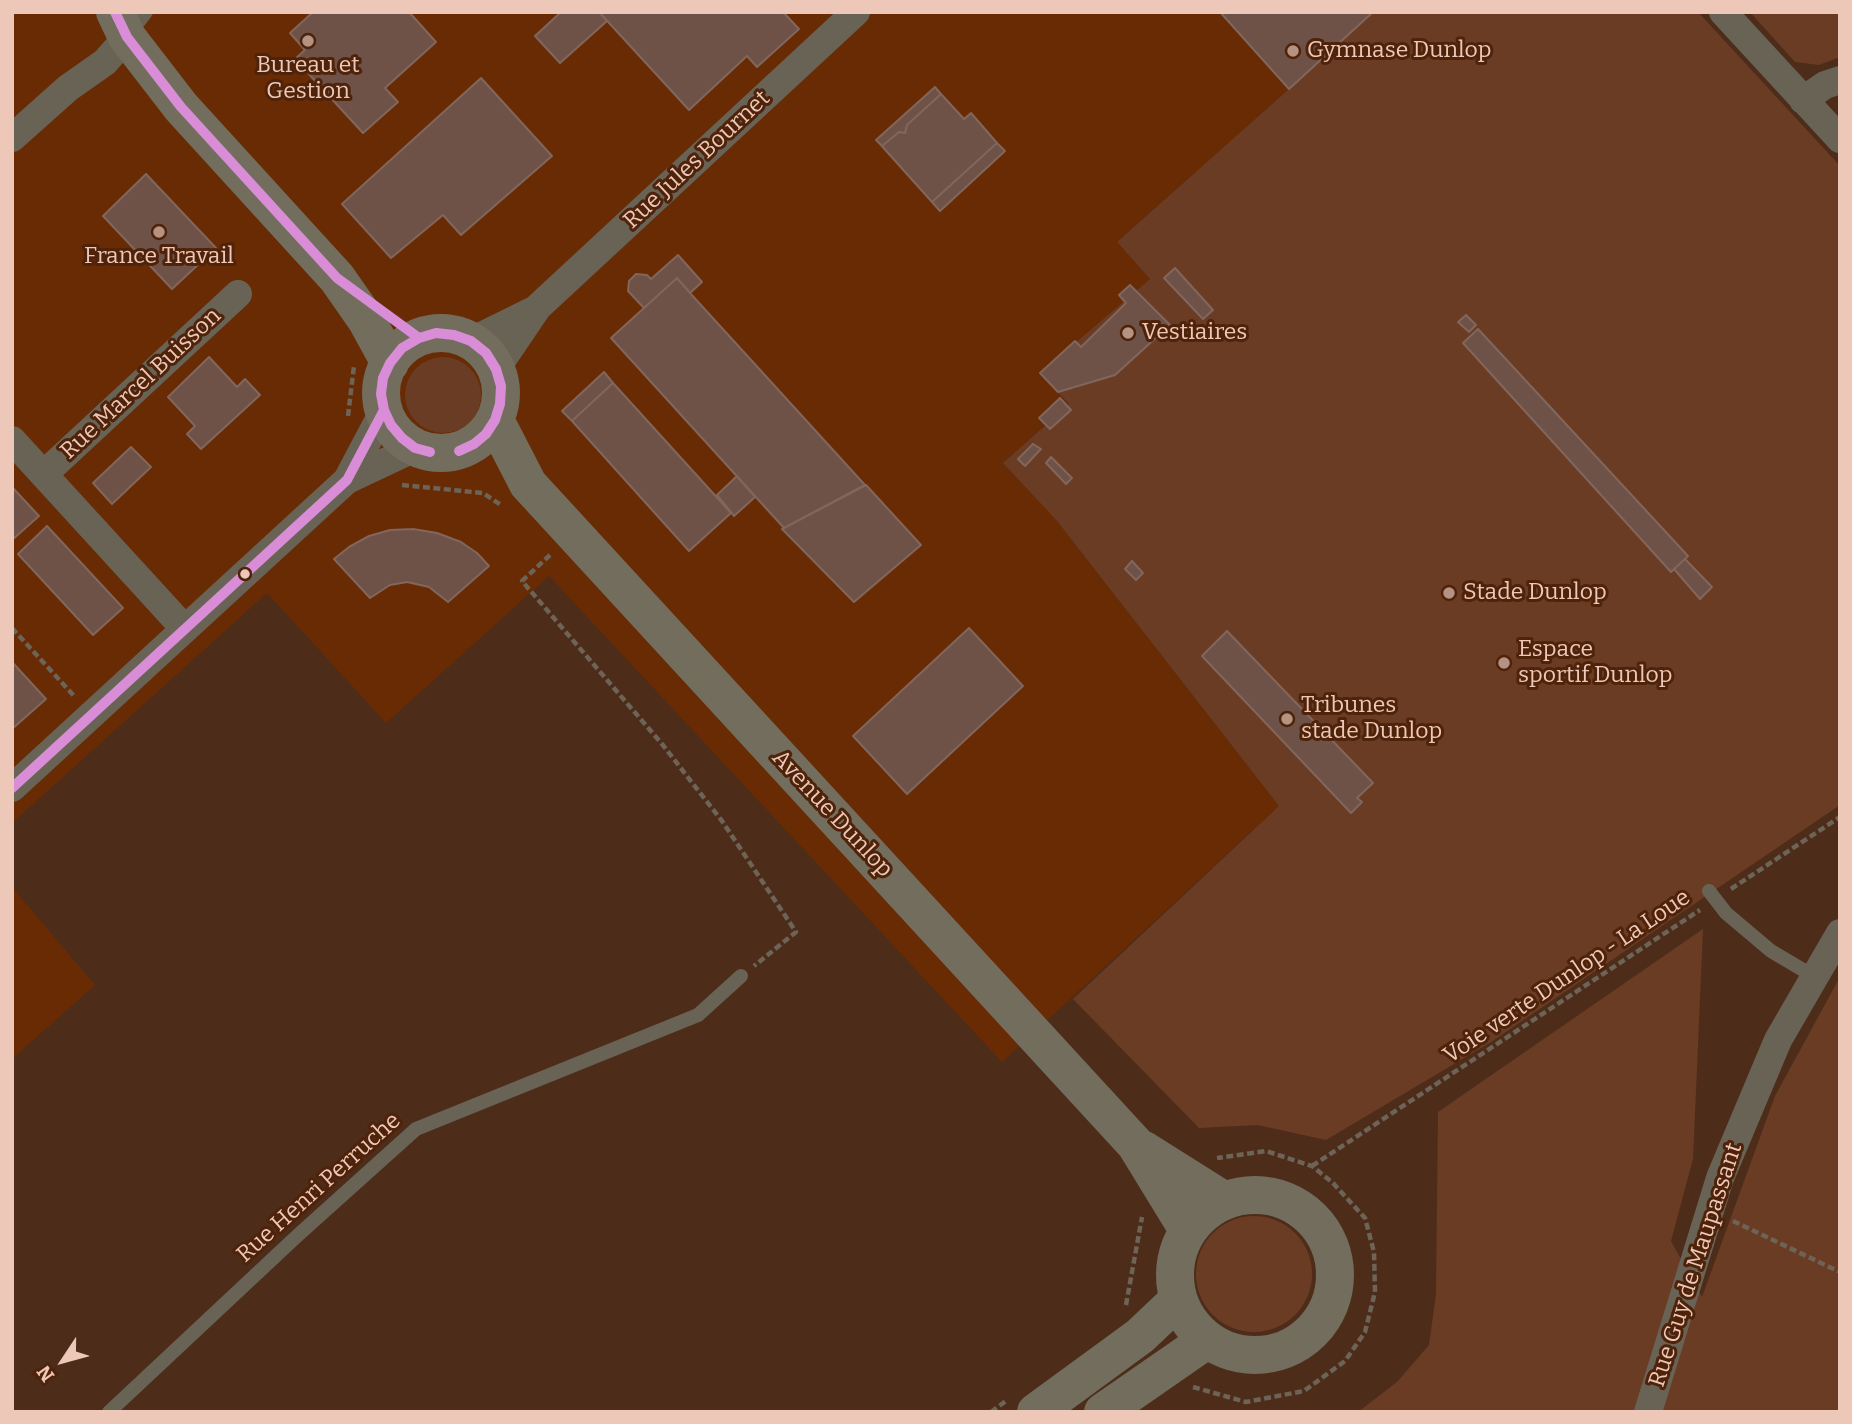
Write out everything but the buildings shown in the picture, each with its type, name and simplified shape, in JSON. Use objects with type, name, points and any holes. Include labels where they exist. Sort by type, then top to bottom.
[{"type":"street","name":"Rue Jules Bournet","points":[[496,369],[538,307],[856,12]]},
{"type":"street","points":[[1723,12],[1840,139]]},
{"type":"street","points":[[12,138],[68,88],[105,62],[129,20],[181,107],[337,278],[367,321],[372,358],[383,378],[381,394],[384,410],[401,438],[430,452],[459,451],[486,434],[495,420],[500,404],[501,386],[496,369],[486,353],[471,341],[454,334],[436,333],[372,358]]},
{"type":"street","points":[[1803,100],[1825,85],[1840,80]]},
{"type":"street","points":[[337,278],[419,338]]},
{"type":"street","name":"Rue Marcel Buisson","points":[[44,474],[238,294]]},
{"type":"street","name":"Rue Jules Bournet","points":[[471,341],[538,307]]},
{"type":"street","points":[[12,788],[370,457],[384,410]]},
{"type":"street","name":"Avenue Dunlop","points":[[495,420],[518,498]]},
{"type":"street","points":[[12,440],[184,628]]},
{"type":"street","points":[[370,457],[415,447]]},
{"type":"street","name":"Avenue Dunlop","points":[[459,451],[518,498],[556,550],[1136,1145],[1188,1230]]},
{"type":"street","name":"Rue Guy de Maupassant","points":[[1648,1412],[1720,1178],[1778,1041],[1840,933]]},
{"type":"street","name":"Avenue Dunlop","points":[[1136,1145],[1225,1201]]},
{"type":"street","points":[[1252,1195],[1280,1198],[1305,1212],[1324,1232],[1334,1258],[1335,1286],[1327,1312],[1310,1335],[1287,1350],[1259,1356],[1232,1352],[1207,1340],[1185,1315],[1178,1300],[1175,1276],[1178,1252],[1188,1230],[1204,1213],[1225,1201],[1252,1195]]},
{"type":"street","points":[[1024,1403],[1133,1324],[1178,1300]]},
{"type":"street","points":[[1103,1412],[1207,1340]]},
{"type":"lane","points":[[1712,896],[1726,914],[1771,951],[1815,976]]},
{"type":"lane","name":"Rue Henri Perruche","points":[[109,1412],[416,1129],[698,1015],[741,976]]},
{"type":"path","points":[[372,358],[347,428],[394,484],[483,492],[499,502],[518,498]]},
{"type":"path","points":[[556,550],[522,581],[662,744],[713,810],[796,932],[741,976]]},
{"type":"path","points":[[12,628],[91,715]]},
{"type":"path","name":"Voie verte Dunlop - La Loue","points":[[1165,1367],[1196,1388],[1246,1402],[1304,1391],[1345,1361],[1365,1332],[1375,1292],[1374,1252],[1365,1218],[1333,1183],[1312,1166],[1712,896],[1840,817]]},
{"type":"path","points":[[1710,1211],[1840,1272]]},
{"type":"path","points":[[1133,1324],[1142,1216]]},
{"type":"path","points":[[991,1412],[1024,1403]]},
{"type":"shaded area","points":[[12,12],[1220,12],[1289,89],[1117,242],[1150,279],[1040,373],[1069,403],[1003,463],[1057,521],[1279,806],[1002,1062],[549,576],[386,723],[267,593],[12,823]]},
{"type":"shaded area","name":"Espace sportif Dunlop","points":[[1220,12],[1698,12],[1840,166],[1840,805],[1491,1042],[1326,1140],[1258,1125],[1199,1128],[1073,999],[1279,806],[1057,521],[1003,463],[1069,404],[1040,373],[1150,279],[1117,242],[1289,89]]},
{"type":"shaded area","points":[[1750,12],[1840,12],[1840,57],[1819,65],[1795,62]]},
{"type":"shaded area","points":[[443,357],[458,360],[470,368],[478,380],[481,395],[478,410],[470,422],[458,430],[443,433],[428,430],[416,422],[408,410],[405,395],[408,380],[416,368],[428,360]]},
{"type":"shaded area","points":[[12,887],[95,985],[12,1059]]},
{"type":"shaded area","points":[[1703,929],[1693,1159],[1671,1241],[1702,1297],[1775,1096],[1840,977],[1840,1412],[1358,1412],[1397,1382],[1429,1345],[1436,1294],[1438,1112]]},
{"type":"shaded area","points":[[1254,1216],[1276,1220],[1295,1233],[1308,1252],[1312,1274],[1308,1296],[1295,1315],[1276,1328],[1254,1332],[1232,1328],[1213,1315],[1200,1296],[1196,1274],[1200,1252],[1213,1233],[1232,1220]]},
{"type":"transit line","points":[[115,12],[127,37],[181,107],[337,278],[419,338]]},
{"type":"transit line","points":[[430,452],[415,448],[391,425],[381,394],[383,378],[390,363],[402,348],[419,338],[436,333],[471,341],[486,353],[496,369],[501,386],[500,404],[495,420],[486,434],[459,451]]},
{"type":"transit line","points":[[12,788],[347,480],[384,410]]},
{"type":"place","name":"Bureau et Gestion","points":[[308,41]]},
{"type":"place","name":"Gymnase Dunlop","points":[[1293,51]]},
{"type":"place","name":"France Travail","points":[[159,232]]},
{"type":"place","name":"Vestiaires","points":[[1128,333]]},
{"type":"place","name":"Stade Dunlop","points":[[1449,593]]},
{"type":"place","name":"Espace sportif Dunlop","points":[[1504,663]]},
{"type":"place","name":"Tribunes stade Dunlop","points":[[1287,719]]}]
